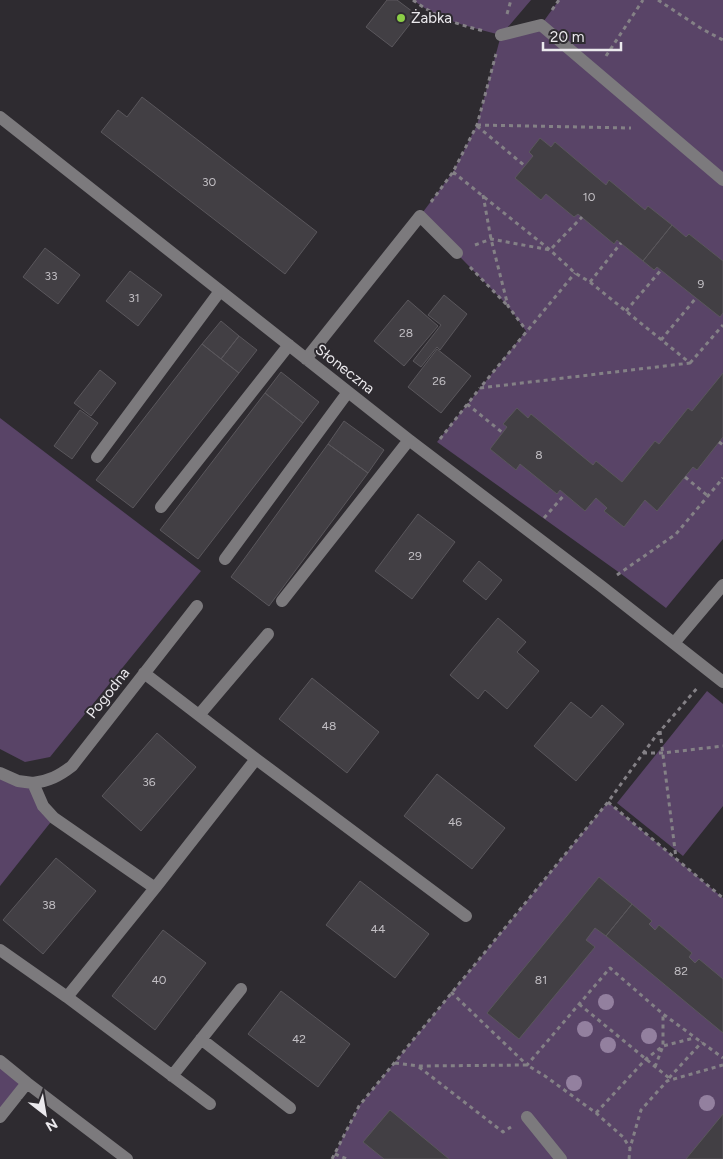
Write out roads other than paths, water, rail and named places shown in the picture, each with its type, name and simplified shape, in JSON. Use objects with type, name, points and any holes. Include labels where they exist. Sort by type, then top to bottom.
[{"type":"street","points":[[501,35],[541,25],[723,180]]},
{"type":"street","name":"Słoneczna","points":[[0,117],[409,440],[601,586],[723,682]]},
{"type":"street","points":[[306,359],[420,216],[456,253]]},
{"type":"street","points":[[97,457],[220,291]]},
{"type":"street","points":[[161,507],[289,345]]},
{"type":"street","points":[[225,559],[348,392]]},
{"type":"street","points":[[282,601],[409,440]]},
{"type":"street","points":[[674,643],[723,584]]},
{"type":"street","name":"Pogodna","points":[[0,773],[18,781],[46,782],[60,776],[72,766],[198,606]]},
{"type":"street","points":[[199,715],[268,634]]},
{"type":"street","points":[[144,673],[466,916]]},
{"type":"street","points":[[67,997],[256,759]]},
{"type":"street","points":[[32,783],[43,806],[54,818],[155,888]]},
{"type":"street","points":[[0,950],[67,997],[210,1104]]},
{"type":"street","points":[[172,1076],[241,989]]},
{"type":"street","points":[[201,1039],[290,1108]]},
{"type":"street","points":[[0,1061],[26,1083],[127,1159]]},
{"type":"street","points":[[0,1117],[26,1083]]},
{"type":"street","points":[[527,1117],[561,1159]]},
{"type":"place","name":"Żabka","points":[[401,18]]}]
